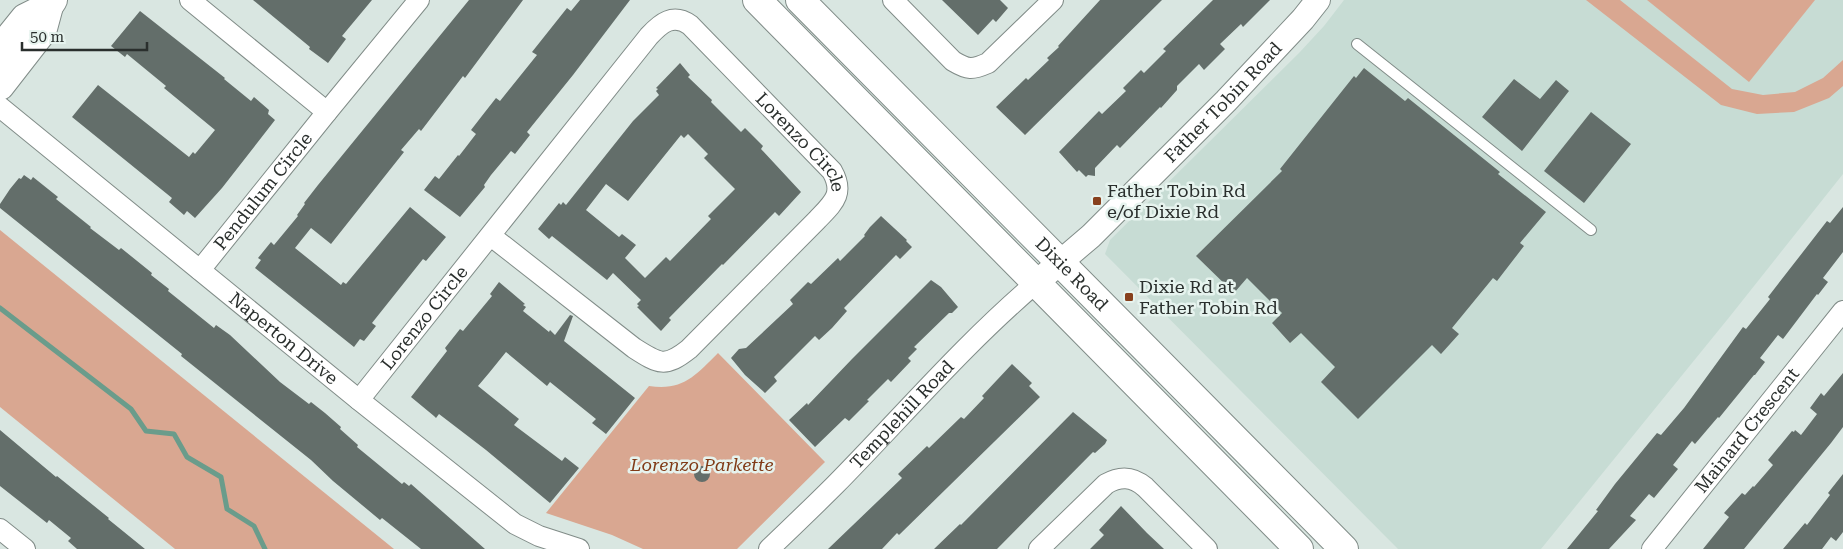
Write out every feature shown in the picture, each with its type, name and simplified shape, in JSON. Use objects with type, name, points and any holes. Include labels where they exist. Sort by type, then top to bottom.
[{"type":"main road","name":"Dixie Road","points":[[758,0],[1300,549]]},
{"type":"main road","name":"Dixie Road","points":[[800,0],[1344,549]]},
{"type":"main road","points":[[0,49],[25,18],[51,3]]},
{"type":"main road","points":[[0,86],[42,32],[51,3]]},
{"type":"street","points":[[190,0],[327,112]]},
{"type":"street","name":"Pendulum Circle","points":[[200,270],[419,0]]},
{"type":"street","points":[[893,0],[953,61],[964,68],[975,68],[988,63],[1053,0]]},
{"type":"street","name":"Father Tobin Road","points":[[1036,282],[1098,229],[1226,101],[1303,19],[1318,0]]},
{"type":"street","name":"Lorenzo Circle","points":[[359,400],[648,36],[664,22],[683,20],[702,36],[832,170],[837,180],[838,190],[836,199],[817,220],[689,349],[676,360],[665,362],[651,359],[634,348],[490,236]]},
{"type":"street","name":"Naperton Drive","points":[[0,108],[359,400],[515,524],[539,536],[580,549]]},
{"type":"street","name":"Templehill Road","points":[[769,549],[835,485],[974,341],[1036,282]]},
{"type":"street","name":"Mainard Crescent","points":[[1652,549],[1843,311]]},
{"type":"street","points":[[1039,549],[1106,484],[1118,478],[1124,478],[1138,481],[1208,549]]},
{"type":"street","points":[[0,529],[25,549]]},
{"type":"lane","points":[[1357,44],[1591,230]]},
{"type":"shaded area","points":[[1344,0],[1843,0],[1843,174],[1541,549],[1398,549],[1105,254],[1110,240],[1299,53],[1324,26]]},
{"type":"green space","points":[[1586,0],[1620,0],[1732,89],[1763,95],[1795,92],[1823,78],[1843,60],[1843,86],[1829,98],[1794,112],[1757,114],[1721,105]]},
{"type":"green space","points":[[1647,0],[1815,0],[1749,82]]},
{"type":"green space","points":[[0,230],[394,549],[175,549],[0,407]]},
{"type":"green space","name":"Lorenzo Parkette","points":[[718,353],[825,462],[737,549],[643,549],[612,535],[546,513],[649,386],[661,387],[680,384],[695,375]]},
{"type":"building","points":[[253,0],[372,0],[342,36],[346,39],[328,63],[309,49],[310,47]]},
{"type":"building","points":[[469,0],[523,0],[465,78],[463,76],[421,131],[419,129],[401,150],[404,152],[331,244],[311,228],[295,248],[341,285],[343,282],[346,284],[410,207],[446,237],[426,261],[423,259],[372,323],[376,326],[364,341],[360,339],[354,347],[255,268],[261,260],[258,258],[271,242],[274,245],[298,216],[304,203],[318,185]]},
{"type":"building","points":[[580,0],[630,0],[527,132],[530,135],[515,154],[511,151],[460,217],[424,190],[435,176],[439,179],[459,156],[476,134],[471,130],[496,98],[500,101],[537,55],[532,52],[567,8],[571,11]]},
{"type":"building","points":[[942,0],[1000,0],[1008,8],[996,22],[993,19],[978,35]]},
{"type":"building","points":[[1100,0],[1162,0],[1025,135],[996,107],[1026,78],[1028,80],[1049,60],[1047,58]]},
{"type":"building","points":[[1213,0],[1270,0],[1243,27],[1241,24],[1220,44],[1225,49],[1204,70],[1199,64],[1177,86],[1177,90],[1161,108],[1120,148],[1117,145],[1095,168],[1095,176],[1088,175],[1086,177],[1079,170],[1077,172],[1059,152],[1099,111],[1102,114],[1126,91],[1123,88],[1141,70],[1144,73],[1166,51],[1163,49]]},
{"type":"building","points":[[140,11],[251,101],[254,97],[269,110],[268,114],[275,120],[222,188],[195,218],[187,211],[184,215],[169,202],[172,198],[72,117],[98,85],[189,157],[193,152],[195,154],[215,130],[164,88],[166,86],[127,54],[125,57],[111,46]]},
{"type":"building","points":[[680,63],[690,75],[688,77],[712,100],[711,102],[741,132],[745,128],[763,146],[761,149],[801,192],[779,216],[775,212],[722,264],[669,318],[671,320],[661,331],[637,307],[641,300],[613,273],[607,280],[552,236],[549,239],[538,229],[559,203],[561,205],[563,202],[566,205],[633,121],[659,95],[656,88]],"holes":[[[688,134],[708,154],[704,158],[735,189],[708,216],[711,219],[670,261],[666,257],[645,278],[625,258],[636,245],[622,234],[619,237],[586,210],[606,184],[628,201],[681,135],[684,138]]]},
{"type":"building","points":[[1364,68],[1405,101],[1408,98],[1500,172],[1498,174],[1546,212],[1520,243],[1524,246],[1497,281],[1493,278],[1452,328],[1459,334],[1441,354],[1432,345],[1358,419],[1321,382],[1335,367],[1301,333],[1290,343],[1272,323],[1282,313],[1247,278],[1234,293],[1196,256],[1282,171],[1280,169],[1354,76],[1356,78]]},
{"type":"building","points":[[1514,79],[1540,99],[1556,80],[1569,91],[1522,151],[1482,117]]},
{"type":"building","points":[[1591,112],[1631,144],[1584,203],[1544,171]]},
{"type":"building","points":[[24,175],[31,180],[33,177],[58,197],[56,199],[90,228],[119,250],[121,248],[152,273],[151,275],[169,289],[168,291],[214,328],[216,325],[230,335],[280,382],[309,404],[311,402],[341,427],[340,429],[358,445],[357,447],[402,484],[404,482],[409,486],[411,484],[485,549],[421,549],[382,518],[380,520],[311,460],[181,356],[182,354],[0,208],[0,204],[10,189]]},
{"type":"building","points":[[1843,207],[1843,252],[1823,278],[1828,282],[1783,339],[1778,335],[1760,358],[1765,362],[1755,375],[1695,444],[1692,441],[1673,465],[1678,469],[1654,498],[1649,494],[1630,516],[1636,520],[1609,549],[1567,549],[1598,511],[1596,510],[1615,484],[1657,433],[1661,435],[1684,408],[1743,327],[1746,329],[1770,299],[1768,297],[1827,221],[1830,223]]},
{"type":"building","points":[[881,216],[912,247],[900,259],[896,255],[844,308],[847,311],[832,328],[819,340],[815,336],[774,377],[777,381],[765,393],[745,375],[731,358],[739,349],[746,348],[793,304],[790,300],[808,282],[811,284],[838,258],[840,261],[865,236],[870,227]]},
{"type":"building","points":[[931,280],[941,287],[958,307],[952,313],[949,313],[914,347],[917,349],[908,358],[911,361],[891,382],[888,379],[849,421],[845,418],[815,447],[789,420],[807,403],[808,405]]},
{"type":"building","points":[[499,282],[525,304],[523,305],[526,307],[523,311],[555,335],[570,315],[573,316],[564,341],[635,398],[606,434],[592,423],[596,419],[550,382],[547,386],[506,352],[478,386],[519,419],[514,425],[562,461],[565,457],[579,468],[550,503],[439,414],[436,418],[411,397],[447,351],[445,348],[460,329],[463,331],[492,296],[490,294]]},
{"type":"building","points":[[1012,364],[1032,383],[1029,386],[1040,397],[899,535],[897,533],[882,549],[828,549],[902,478],[898,474],[927,446],[929,448],[961,417],[964,419],[984,398],[982,396]]},
{"type":"building","points":[[1843,373],[1843,427],[1831,443],[1744,549],[1703,549],[1729,517],[1724,513],[1742,493],[1745,495],[1754,487],[1773,465],[1768,460],[1792,431],[1794,432],[1795,430],[1801,435],[1817,414],[1810,408],[1821,393],[1824,396]]},
{"type":"building","points":[[1073,412],[1107,440],[1105,444],[1095,453],[1093,452],[997,549],[934,549],[961,525]]},
{"type":"building","points":[[0,430],[145,549],[77,549],[68,541],[71,538],[49,520],[47,523],[0,486]]},
{"type":"building","points":[[699,466],[705,466],[710,471],[708,480],[699,482],[694,477],[694,471]]},
{"type":"building","points":[[1843,474],[1843,532],[1836,541],[1831,537],[1822,549],[1783,549],[1805,523],[1807,525]]},
{"type":"building","points":[[1121,506],[1164,549],[1090,549],[1104,535],[1099,530]]},
{"type":"waterway","points":[[0,308],[131,409],[146,431],[174,434],[187,457],[221,477],[227,509],[254,526],[265,549]]},
{"type":"place","name":"Father Tobin Rd e/of Dixie Rd","points":[[1097,201]]},
{"type":"place","name":"Dixie Rd at Father Tobin Rd","points":[[1129,297]]}]
